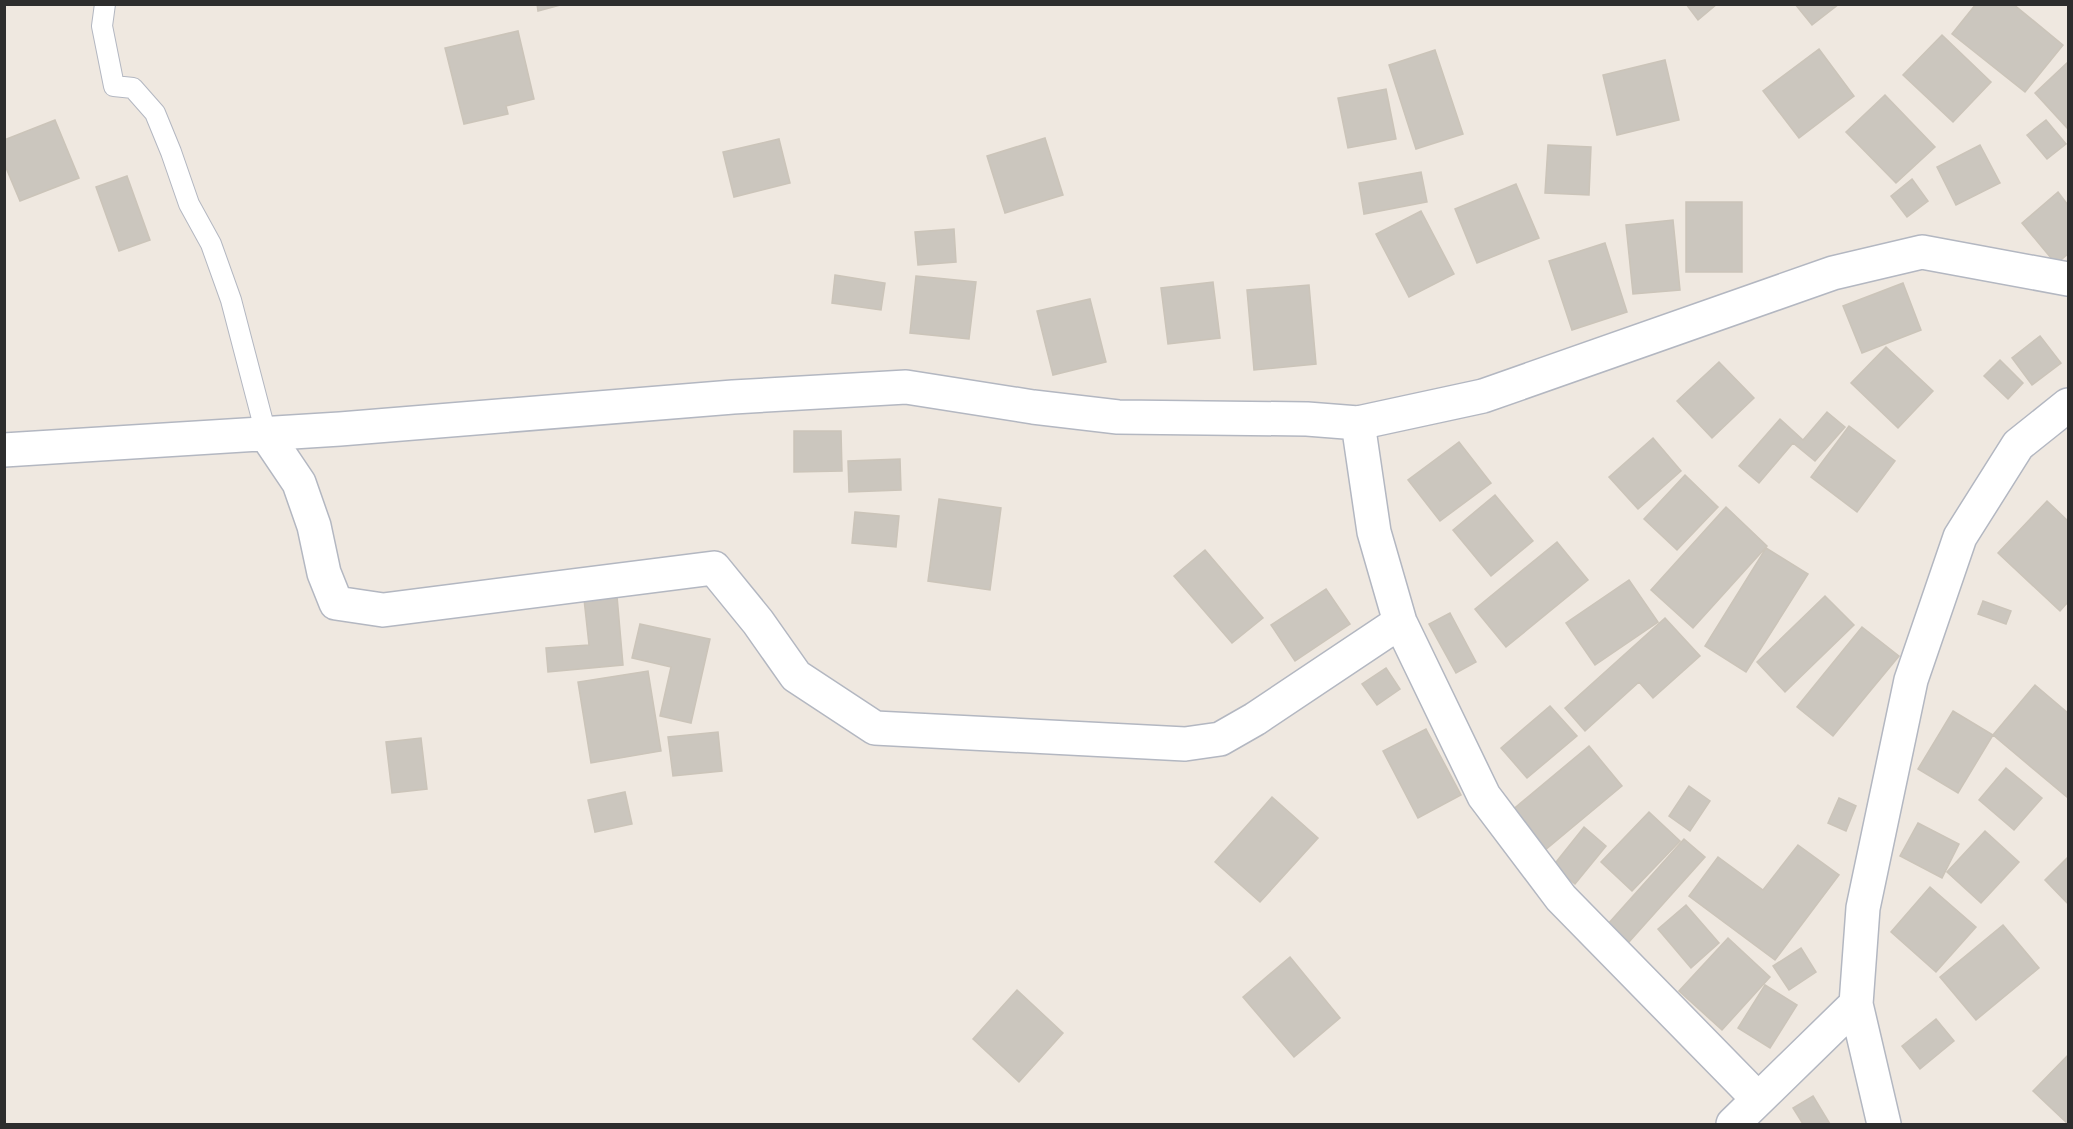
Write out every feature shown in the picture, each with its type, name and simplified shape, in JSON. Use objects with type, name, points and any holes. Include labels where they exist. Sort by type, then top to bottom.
[{"type":"street","points":[[4,450],[266,434],[733,397],[906,387],[1033,407],[1118,417],[1307,419],[1358,423],[1483,396],[1833,273],[1922,252],[2068,279]]},
{"type":"street","points":[[1884,1125],[1856,1004],[1863,908],[1911,680],[1960,537],[2018,445],[2068,405]]},
{"type":"street","points":[[1358,423],[1374,532],[1400,622],[1484,796],[1561,898],[1758,1099]]},
{"type":"street","points":[[266,434],[299,483],[314,526],[324,573],[336,603],[382,610],[714,568],[758,622],[796,676],[875,728],[1185,744],[1220,739],[1255,719],[1400,622]]},
{"type":"street","points":[[1733,1125],[1856,1004]]},
{"type":"lane","points":[[105,4],[102,26],[114,86],[134,88],[155,113],[189,204],[211,244],[227,289],[266,434]]},
{"type":"building","points":[[537,4],[564,4],[538,11]]},
{"type":"building","points":[[1686,4],[1717,4],[1698,20]]},
{"type":"building","points":[[1795,4],[1839,4],[1812,25]]},
{"type":"building","points":[[1976,4],[2013,4],[2063,45],[2025,92],[1952,34]]},
{"type":"building","points":[[518,31],[534,99],[506,106],[508,114],[464,124],[445,48]]},
{"type":"building","points":[[1942,35],[1991,82],[1953,122],[1903,75]]},
{"type":"building","points":[[1819,49],[1854,96],[1799,138],[1763,91]]},
{"type":"building","points":[[1435,50],[1463,134],[1416,149],[1389,65]]},
{"type":"building","points":[[1665,60],[1679,120],[1617,135],[1603,75]]},
{"type":"building","points":[[2068,62],[2068,129],[2035,93]]},
{"type":"building","points":[[1386,89],[1396,139],[1348,148],[1338,98]]},
{"type":"building","points":[[1885,95],[1935,147],[1896,183],[1846,132]]},
{"type":"building","points":[[55,120],[79,178],[20,201],[4,163],[4,140]]},
{"type":"building","points":[[2046,120],[2066,144],[2047,159],[2027,135]]},
{"type":"building","points":[[1045,138],[1063,195],[1005,213],[987,156]]},
{"type":"building","points":[[779,139],[790,183],[734,197],[723,152]]},
{"type":"building","points":[[1548,145],[1591,147],[1589,195],[1545,193]]},
{"type":"building","points":[[1980,145],[2000,183],[1956,205],[1937,167]]},
{"type":"building","points":[[1421,172],[1427,202],[1364,214],[1359,183]]},
{"type":"building","points":[[127,176],[150,240],[119,251],[96,187]]},
{"type":"building","points":[[1912,179],[1928,201],[1907,217],[1891,196]]},
{"type":"building","points":[[1516,184],[1539,238],[1477,263],[1455,209]]},
{"type":"building","points":[[2058,192],[2068,205],[2068,254],[2056,264],[2022,223]]},
{"type":"building","points":[[1686,202],[1742,202],[1742,272],[1686,272]]},
{"type":"building","points":[[1421,211],[1454,274],[1409,297],[1376,234]]},
{"type":"building","points":[[1673,220],[1680,290],[1633,294],[1626,225]]},
{"type":"building","points":[[954,229],[956,262],[918,265],[915,232]]},
{"type":"building","points":[[1605,243],[1627,312],[1572,330],[1549,261]]},
{"type":"building","points":[[835,275],[885,283],[881,310],[832,303]]},
{"type":"building","points":[[916,276],[976,282],[969,339],[910,333]]},
{"type":"building","points":[[1213,282],[1220,338],[1168,344],[1161,288]]},
{"type":"building","points":[[1903,283],[1921,330],[1862,353],[1843,306]]},
{"type":"building","points":[[1309,285],[1316,364],[1254,370],[1247,290]]},
{"type":"building","points":[[1090,299],[1106,362],[1053,375],[1037,311]]},
{"type":"building","points":[[2040,336],[2061,363],[2032,385],[2012,358]]},
{"type":"building","points":[[1886,347],[1933,391],[1898,428],[1851,383]]},
{"type":"building","points":[[2000,360],[2023,383],[2008,399],[1984,376]]},
{"type":"building","points":[[1719,362],[1754,398],[1712,438],[1677,401]]},
{"type":"building","points":[[1827,412],[1845,427],[1815,461],[1793,443],[1759,483],[1739,466],[1780,419],[1803,440]]},
{"type":"building","points":[[1849,426],[1895,461],[1857,512],[1811,477]]},
{"type":"building","points":[[794,431],[841,431],[842,471],[794,472]]},
{"type":"building","points":[[1653,438],[1681,471],[1638,509],[1609,477]]},
{"type":"building","points":[[1459,442],[1491,483],[1440,521],[1408,480]]},
{"type":"building","points":[[900,459],[901,490],[849,492],[848,461]]},
{"type":"building","points":[[1685,475],[1718,507],[1677,550],[1644,519]]},
{"type":"building","points":[[1495,495],[1533,541],[1491,576],[1453,530]]},
{"type":"building","points":[[939,499],[1001,508],[990,590],[928,581]]},
{"type":"building","points":[[2047,501],[2068,521],[2068,602],[2060,611],[1998,553]]},
{"type":"building","points":[[1726,507],[1767,546],[1693,628],[1651,590]]},
{"type":"building","points":[[855,512],[899,516],[896,547],[852,543]]},
{"type":"building","points":[[1557,542],[1588,580],[1506,647],[1475,609]]},
{"type":"building","points":[[1766,548],[1808,574],[1746,672],[1705,646]]},
{"type":"building","points":[[1205,550],[1263,618],[1232,643],[1174,576]]},
{"type":"building","points":[[1629,580],[1658,622],[1595,665],[1566,623]]},
{"type":"building","points":[[1326,589],[1350,624],[1295,661],[1271,625]]},
{"type":"building","points":[[617,596],[623,665],[548,672],[546,648],[589,645],[584,599]]},
{"type":"building","points":[[1825,596],[1854,625],[1785,692],[1757,662]]},
{"type":"building","points":[[1983,601],[2011,611],[2006,624],[1978,614]]},
{"type":"building","points":[[1450,613],[1476,662],[1456,673],[1429,624]]},
{"type":"building","points":[[1665,618],[1700,656],[1653,698],[1639,682],[1585,731],[1565,708]]},
{"type":"building","points":[[640,624],[710,639],[691,723],[660,716],[671,667],[632,658]]},
{"type":"building","points":[[1862,627],[1899,656],[1833,736],[1797,707]]},
{"type":"building","points":[[1386,668],[1400,689],[1377,705],[1362,684]]},
{"type":"building","points":[[648,671],[661,751],[591,763],[578,682]]},
{"type":"building","points":[[2035,685],[2068,713],[2068,798],[1993,735]]},
{"type":"building","points":[[1550,706],[1577,736],[1527,778],[1501,748]]},
{"type":"building","points":[[1953,711],[1993,735],[1958,793],[1918,769]]},
{"type":"building","points":[[1426,729],[1461,795],[1418,818],[1383,751]]},
{"type":"building","points":[[718,732],[722,771],[673,776],[668,737]]},
{"type":"building","points":[[421,738],[427,789],[392,793],[386,742]]},
{"type":"building","points":[[1589,746],[1622,786],[1544,851],[1511,811]]},
{"type":"building","points":[[2006,768],[2042,798],[2014,830],[1979,800]]},
{"type":"building","points":[[1689,786],[1710,801],[1690,831],[1669,816]]},
{"type":"building","points":[[625,792],[632,824],[595,832],[588,800]]},
{"type":"building","points":[[1272,797],[1318,838],[1260,902],[1215,862]]},
{"type":"building","points":[[1839,798],[1856,806],[1846,831],[1828,823]]},
{"type":"building","points":[[1649,812],[1680,841],[1632,891],[1601,862]]},
{"type":"building","points":[[1918,823],[1959,844],[1942,878],[1900,856]]},
{"type":"building","points":[[1584,827],[1606,846],[1575,884],[1553,866]]},
{"type":"building","points":[[1985,831],[2019,862],[1981,903],[1947,872]]},
{"type":"building","points":[[1684,839],[1705,857],[1629,942],[1608,924]]},
{"type":"building","points":[[1798,845],[1839,875],[1775,960],[1689,896],[1718,857],[1763,890]]},
{"type":"building","points":[[2068,857],[2068,904],[2045,880]]},
{"type":"building","points":[[1930,887],[1976,927],[1936,972],[1891,932]]},
{"type":"building","points":[[1686,905],[1719,943],[1691,968],[1658,929]]},
{"type":"building","points":[[2003,925],[2039,968],[1976,1020],[1940,977]]},
{"type":"building","points":[[1728,938],[1770,977],[1722,1030],[1679,991]]},
{"type":"building","points":[[1801,948],[1816,972],[1789,990],[1773,966]]},
{"type":"building","points":[[1290,957],[1340,1018],[1294,1057],[1243,997]]},
{"type":"building","points":[[1765,985],[1797,1005],[1770,1048],[1738,1028]]},
{"type":"building","points":[[1017,990],[1063,1033],[1019,1082],[973,1039]]},
{"type":"building","points":[[1936,1019],[1954,1041],[1920,1069],[1902,1046]]},
{"type":"building","points":[[2068,1055],[2068,1124],[2033,1091]]},
{"type":"building","points":[[1813,1096],[1830,1124],[1803,1124],[1793,1108]]}]
